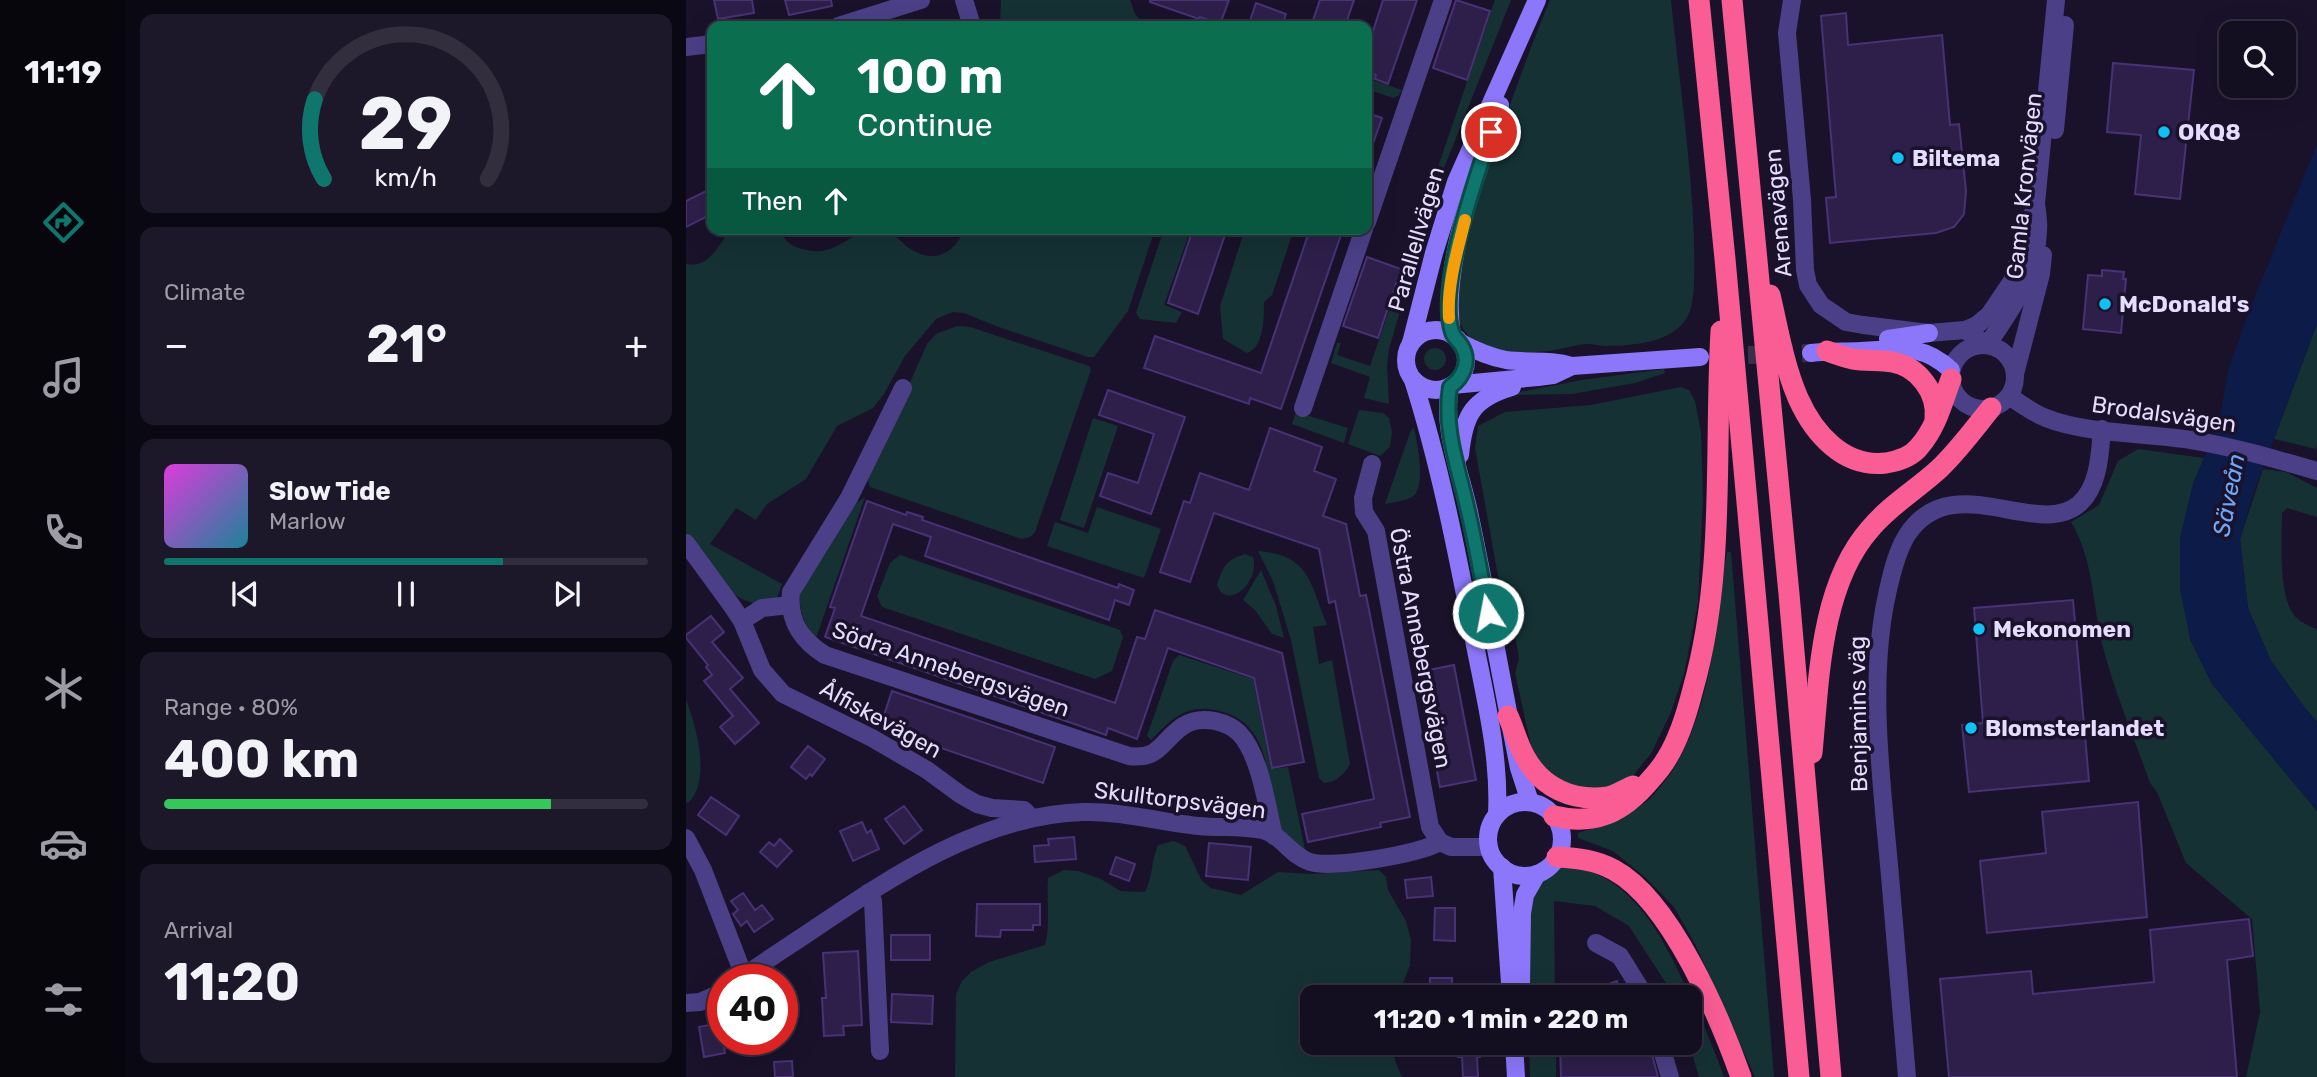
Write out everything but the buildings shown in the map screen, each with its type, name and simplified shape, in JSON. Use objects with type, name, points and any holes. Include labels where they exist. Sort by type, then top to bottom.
[{"type":"highway","points":[[1699,0],[1799,1077]]},
{"type":"highway","points":[[1732,0],[1831,1077]]},
{"type":"highway","points":[[1753,229],[1787,366],[1798,399],[1817,429],[1832,446],[1849,458],[1882,463],[1895,461],[1917,450],[1934,424],[1951,374]]},
{"type":"highway","points":[[1554,816],[1573,820],[1609,814],[1633,799],[1666,761],[1683,725],[1702,658],[1709,617],[1716,536],[1719,367],[1725,258]]},
{"type":"highway","points":[[1819,352],[1853,359],[1895,362],[1915,372],[1929,387],[1936,413],[1934,424]]},
{"type":"highway","points":[[1807,807],[1820,669],[1836,590],[1844,570],[1868,530],[1938,470],[1991,408]]},
{"type":"highway","points":[[1508,716],[1525,758],[1542,780],[1557,792],[1585,798],[1611,796],[1632,786],[1646,785]]},
{"type":"highway","points":[[1557,858],[1595,862],[1615,870],[1638,889],[1661,915],[1701,981],[1741,1077]]},
{"type":"street","points":[[854,21],[921,0]]},
{"type":"street","points":[[964,0],[970,21]]},
{"type":"street","points":[[1372,207],[1443,0]]},
{"type":"street","name":"Parallellvägen","points":[[1411,343],[1456,182],[1537,0]]},
{"type":"street","name":"Arenavägen","points":[[1792,0],[1787,33],[1808,285],[1821,305],[1846,322],[1929,333]]},
{"type":"street","name":"Gamla Kronvägen","points":[[1987,345],[2010,312],[2029,272],[2039,230],[2036,203],[2056,0]]},
{"type":"street","name":"Gamla Kronvägen","points":[[2015,374],[2041,274],[2068,0]]},
{"type":"street","name":"Parallellvägen","points":[[1456,339],[1449,301],[1453,268],[1468,205],[1522,35]]},
{"type":"street","points":[[686,47],[707,45]]},
{"type":"street","points":[[1819,352],[1853,343],[1965,330],[1977,325],[1989,315],[2012,281],[2036,203]]},
{"type":"street","points":[[1303,408],[1362,235]]},
{"type":"street","points":[[1537,874],[1518,875],[1502,867],[1489,847],[1489,830],[1497,814],[1499,779],[1462,577],[1440,476],[1406,364],[1406,355],[1411,343],[1421,334],[1439,330],[1474,350],[1507,360],[1558,362],[1572,366],[1700,357]]},
{"type":"street","points":[[1965,330],[2006,354],[2015,374],[2013,389],[2004,401],[1991,408],[1978,409],[1961,401],[1954,391],[1951,374],[1957,357],[1964,350],[1987,345]]},
{"type":"street","points":[[1456,339],[1464,350],[1465,364],[1461,377],[1451,386],[1447,409],[1449,428],[1519,768],[1530,802]]},
{"type":"street","points":[[1819,352],[1907,348],[1929,354],[1951,374]]},
{"type":"street","points":[[1413,380],[1424,388],[1433,390],[1553,375],[1572,366]]},
{"type":"street","points":[[1463,490],[1462,432],[1471,409],[1485,397],[1538,377]]},
{"type":"street","points":[[742,621],[762,608],[790,605],[791,592],[796,582],[849,498],[903,388]]},
{"type":"street","name":"Brodalsvägen","points":[[2009,396],[2034,413],[2049,419],[2252,452],[2317,471]]},
{"type":"street","name":"Benjamins väg","points":[[1907,1077],[1882,789],[1877,672],[1882,613],[1892,572],[1906,537],[1924,516],[1932,511],[1975,504],[2050,514],[2066,512],[2080,503],[2093,482],[2097,469],[2102,429]]},
{"type":"street","name":"Östra Annebergsvägen","points":[[1372,464],[1363,498],[1364,512],[1376,531],[1430,827],[1440,842]]},
{"type":"street","name":"Ålfiskevägen","points":[[686,544],[742,621],[762,670],[783,694],[872,738],[927,770],[977,804],[1024,810],[1029,819]]},
{"type":"street","name":"Södra Annebergsvägen","points":[[790,605],[792,618],[799,632],[807,642],[825,654],[1121,754],[1138,757],[1151,755],[1183,726],[1193,721],[1210,720],[1226,724],[1239,733],[1252,755],[1274,836]]},
{"type":"street","points":[[1497,814],[1512,804],[1530,802],[1543,807],[1554,816],[1562,836],[1557,858],[1537,874],[1525,895],[1522,913],[1521,985]]},
{"type":"street","name":"Skulltorpsvägen","points":[[763,964],[869,893],[929,858],[985,832],[1029,819],[1084,812],[1215,828],[1260,830],[1274,836],[1300,858],[1321,864],[1382,858],[1430,848],[1440,842],[1451,847],[1489,847]]},
{"type":"street","points":[[686,838],[704,870],[737,964]]},
{"type":"street","points":[[1502,867],[1510,985]]},
{"type":"street","points":[[869,893],[873,901],[880,1051]]},
{"type":"street","points":[[1597,943],[1620,956],[1638,985]]},
{"type":"street","points":[[686,1003],[707,999]]},
{"type":"street","points":[[1515,1055],[1516,1077]]},
{"type":"street","points":[[1524,1055],[1525,1077]]},
{"type":"street","points":[[1664,1055],[1670,1077]]},
{"type":"green space","points":[[1001,0],[1130,0],[1135,14],[1141,21],[1000,21]]},
{"type":"green space","points":[[1495,0],[1511,0],[1436,188],[1389,349],[1389,404],[1364,398],[1370,377],[1331,363],[1337,343],[1341,343],[1337,355],[1370,366]]},
{"type":"green space","points":[[1550,0],[1671,0],[1690,178],[1694,285],[1692,304],[1684,322],[1676,330],[1655,340],[1631,345],[1586,344],[1543,351],[1502,351],[1477,342],[1467,334],[1460,323],[1458,298],[1474,215],[1507,114]]},
{"type":"green space","points":[[1372,80],[1402,90],[1393,98],[1372,91]]},
{"type":"green space","points":[[727,235],[783,235],[792,245],[819,251],[834,247],[856,235],[894,235],[915,251],[932,256],[947,252],[962,235],[1153,235],[1128,311],[1094,357],[964,313],[953,312],[936,319],[905,356],[873,408],[837,426],[806,479],[767,504],[756,520],[736,508],[710,544],[782,584],[777,598],[756,604],[727,590],[686,533],[686,264],[701,263],[718,248]]},
{"type":"green space","points":[[1162,235],[1189,235],[1164,305],[1182,312],[1176,323],[1140,319],[1136,313]]},
{"type":"green space","points":[[1243,235],[1292,235],[1272,295],[1264,302],[1260,339],[1253,350],[1247,353],[1223,339],[1220,306]]},
{"type":"green space","points":[[2317,324],[2317,446],[2316,449],[2274,439]]},
{"type":"green space","points":[[957,326],[970,327],[1089,366],[1091,370],[1035,532],[1030,537],[1022,539],[870,487],[870,473],[927,344],[936,334]]},
{"type":"green space","points":[[1435,348],[1443,351],[1446,359],[1443,367],[1435,370],[1427,367],[1424,359],[1427,351]]},
{"type":"green space","points":[[1664,369],[1665,373],[1635,383],[1572,394],[1504,395],[1582,380]]},
{"type":"green space","points":[[1681,387],[1689,390],[1695,401],[1701,432],[1703,498],[1698,603],[1684,674],[1671,712],[1652,752],[1625,786],[1598,792],[1557,782],[1533,755],[1515,673],[1519,659],[1510,603],[1498,576],[1475,448],[1478,426],[1505,412],[1591,405]]},
{"type":"green space","points":[[1359,410],[1383,413],[1389,418],[1392,432],[1390,447],[1380,456],[1348,444]]},
{"type":"green space","points":[[1296,412],[1348,428],[1344,443],[1292,424]]},
{"type":"green space","points":[[1093,418],[1118,426],[1084,528],[1060,520]]},
{"type":"green space","points":[[1414,428],[1420,465],[1417,492],[1412,497],[1385,504],[1411,430]]},
{"type":"green space","points":[[2138,449],[2204,458],[2193,484],[2190,639],[2212,684],[2317,811],[2317,1077],[2246,1077],[2260,1012],[2252,919],[2186,863],[2157,792],[2150,783],[2104,651],[2085,553],[2071,522],[2099,505],[2118,461]]},
{"type":"green space","points":[[2263,469],[2286,472],[2317,488],[2317,517],[2287,508],[2282,513],[2282,553],[2284,585],[2291,611],[2300,621],[2317,630],[2317,722],[2271,661],[2248,608],[2240,539]]},
{"type":"green space","points":[[865,497],[816,638],[801,612],[801,589],[849,513]]},
{"type":"green space","points":[[1097,507],[1161,529],[1144,578],[1047,546],[1055,522],[1088,533]]},
{"type":"green space","points":[[1258,551],[1288,558],[1298,565],[1311,584],[1327,625],[1313,627],[1319,664],[1332,660],[1350,764],[1336,780],[1324,783],[1319,778],[1291,640],[1273,581]]},
{"type":"green space","points":[[1727,552],[1731,552],[1774,1077],[1755,1077],[1696,946],[1674,907],[1646,878],[1613,851],[1578,838],[1578,833],[1622,816],[1648,800],[1678,762],[1691,735],[1708,675]]},
{"type":"green space","points":[[1245,554],[1253,557],[1254,566],[1248,584],[1235,594],[1222,593],[1217,585],[1223,568],[1229,561]]},
{"type":"green space","points":[[900,555],[1120,630],[1123,637],[1112,671],[1095,679],[882,607],[877,596],[890,563]]},
{"type":"green space","points":[[1261,570],[1276,606],[1284,638],[1272,634],[1255,610],[1243,600]]},
{"type":"green space","points":[[1179,655],[1253,679],[1271,769],[1288,767],[1306,854],[1282,833],[1259,742],[1249,728],[1235,717],[1215,710],[1195,709],[1178,716],[1151,740],[1147,736],[1173,661]]},
{"type":"green space","points":[[686,699],[694,724],[701,768],[695,793],[688,803],[686,802]]},
{"type":"green space","points":[[1174,841],[1185,846],[1202,881],[1211,888],[1241,895],[1278,872],[1312,874],[1379,870],[1386,877],[1388,890],[1406,921],[1411,940],[1410,965],[1402,985],[1300,985],[1300,1055],[1394,1055],[1402,1077],[955,1077],[956,994],[962,981],[971,972],[989,962],[1045,945],[1048,928],[1048,878],[1064,870],[1078,871],[1101,879],[1120,891],[1145,892],[1158,845]]},
{"type":"green space","points":[[1566,866],[1589,871],[1609,880],[1626,893],[1654,927],[1684,985],[1667,985],[1629,926],[1595,906],[1554,901],[1555,985],[1528,985],[1527,933],[1531,899],[1536,888]]},
{"type":"green space","points":[[1702,1022],[1724,1077],[1699,1077],[1693,1055],[1702,1055]]},
{"type":"green space","points":[[1529,1055],[1556,1055],[1556,1077],[1530,1077]]},
{"type":"water","name":"Säveån","points":[[2317,144],[2317,324],[2253,495],[2240,539],[2248,608],[2271,661],[2317,722],[2317,811],[2212,684],[2190,639],[2180,590],[2180,537],[2193,484],[2218,425],[2229,367]]},
{"type":"tunnel","points":[[1721,356],[1811,353]]},
{"type":"slow traffic","points":[[1449,318],[1453,268],[1465,220]]},
{"type":"place","name":"OKQ8","points":[[2164,132]]},
{"type":"place","name":"Biltema","points":[[1898,158]]},
{"type":"place","name":"McDonald's","points":[[2105,304]]},
{"type":"place","name":"Mekonomen","points":[[1979,629]]},
{"type":"place","name":"Blomsterlandet","points":[[1971,728]]},
{"type":"route","points":[[1488,613],[1447,409],[1450,387],[1461,377],[1466,359],[1462,346],[1452,335],[1449,317],[1453,268],[1468,205],[1491,132]]}]
